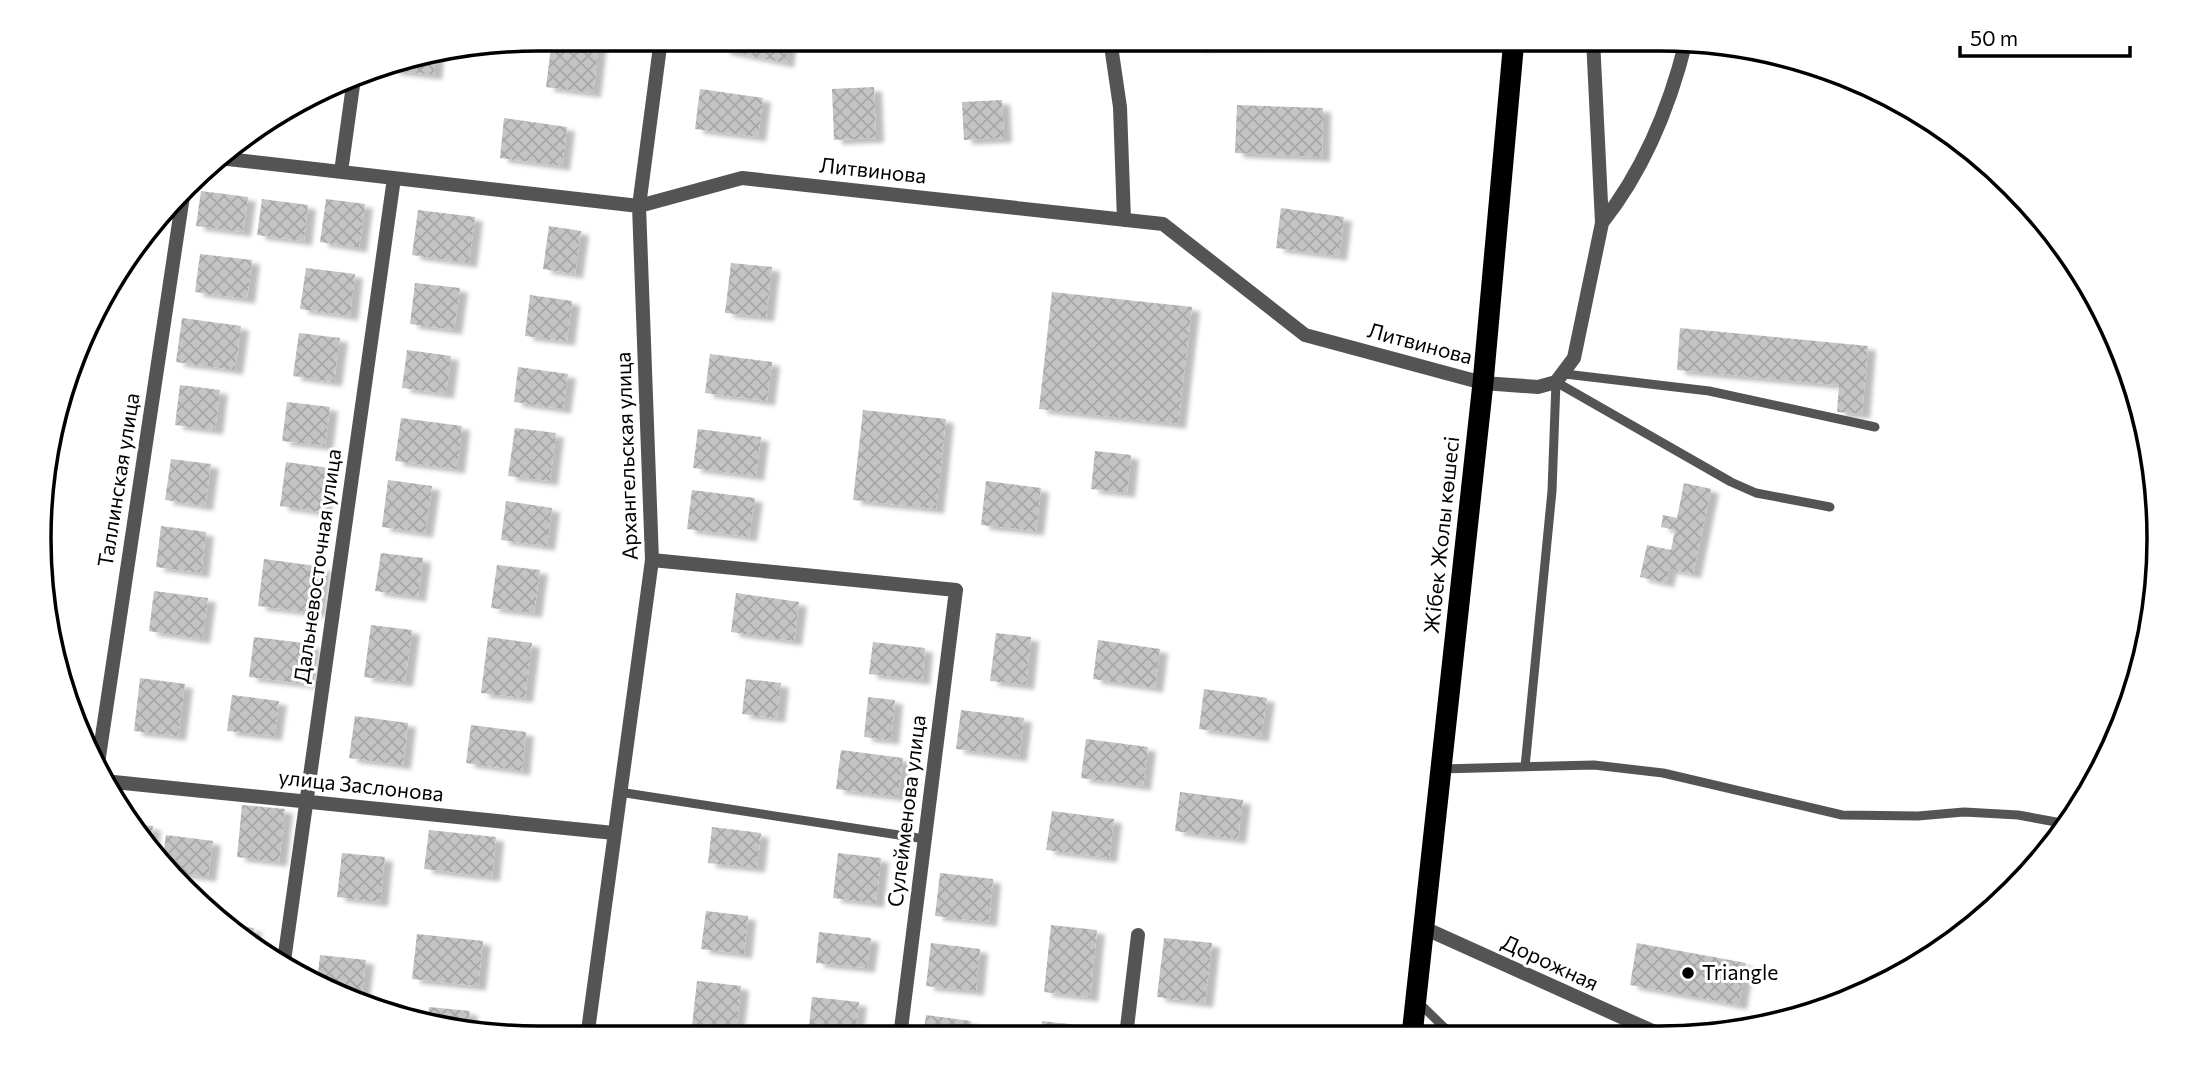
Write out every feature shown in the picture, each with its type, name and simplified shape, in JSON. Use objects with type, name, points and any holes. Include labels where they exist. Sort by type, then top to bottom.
[{"type":"highway","name":"Жібек Жолы көшесі","points":[[1413,1026],[1483,383],[1513,51]]},
{"type":"street","name":"Архангельская улица","points":[[589,1026],[618,792],[652,560],[639,206],[659,51]]},
{"type":"street","points":[[1113,51],[1120,107],[1124,220]]},
{"type":"street","points":[[1560,378],[1574,358],[1602,223],[1594,51]]},
{"type":"street","points":[[1602,223],[1626,193],[1665,113],[1683,52]]},
{"type":"street","points":[[341,172],[353,88]]},
{"type":"street","name":"Литвинова","points":[[233,160],[639,206],[741,178],[1163,224],[1305,335],[1483,383],[1538,387],[1560,378]]},
{"type":"street","name":"Дальневосточная улица","points":[[285,955],[394,178]]},
{"type":"street","name":"Таллинская улица","points":[[100,751],[181,207]]},
{"type":"street","name":"Сулейменова улица","points":[[652,560],[956,590],[901,1026]]},
{"type":"street","name":"улица Заслонова","points":[[117,783],[614,833]]},
{"type":"street","name":"Дорожная","points":[[1424,928],[1641,1026]]},
{"type":"street","points":[[1127,1026],[1138,935]]},
{"type":"lane","points":[[1560,378],[1709,391],[1875,427]]},
{"type":"lane","points":[[1560,378],[1731,482],[1756,493],[1830,507]]},
{"type":"lane","points":[[1525,767],[1552,491],[1560,378]]},
{"type":"lane","points":[[1441,769],[1594,765],[1663,774],[1842,815],[1918,816],[1964,812],[2018,815],[2056,822]]},
{"type":"lane","points":[[618,792],[925,839]]},
{"type":"lane","points":[[1416,1000],[1443,1026]]},
{"type":"building","points":[[550,51],[598,51],[593,93],[546,87]]},
{"type":"building","points":[[727,51],[788,51],[786,63]]},
{"type":"building","points":[[435,62],[434,75],[400,71]]},
{"type":"building","points":[[874,87],[876,138],[834,140],[832,89]]},
{"type":"building","points":[[700,89],[763,98],[758,137],[695,129]]},
{"type":"building","points":[[1002,100],[1004,138],[964,140],[962,102]]},
{"type":"building","points":[[1237,105],[1323,108],[1322,157],[1235,153]]},
{"type":"building","points":[[504,118],[567,127],[562,166],[500,158]]},
{"type":"building","points":[[201,191],[248,197],[243,232],[196,226]]},
{"type":"building","points":[[262,199],[308,205],[304,241],[257,235]]},
{"type":"building","points":[[326,199],[365,204],[359,248],[320,242]]},
{"type":"building","points":[[1281,208],[1344,217],[1339,256],[1276,248]]},
{"type":"building","points":[[418,210],[475,217],[469,263],[412,255]]},
{"type":"building","points":[[549,226],[581,231],[575,274],[543,269]]},
{"type":"building","points":[[200,254],[252,260],[247,299],[195,292]]},
{"type":"building","points":[[731,263],[772,267],[766,317],[725,313]]},
{"type":"building","points":[[306,268],[355,274],[350,316],[300,309]]},
{"type":"building","points":[[415,283],[460,288],[454,330],[410,324]]},
{"type":"building","points":[[1052,292],[1192,307],[1178,424],[1039,409]]},
{"type":"building","points":[[530,295],[572,301],[567,341],[525,336]]},
{"type":"building","points":[[182,318],[241,326],[235,370],[176,362]]},
{"type":"building","points":[[1680,328],[1868,346],[1862,414],[1837,412],[1839,385],[1677,370]]},
{"type":"building","points":[[299,333],[340,338],[334,382],[293,376]]},
{"type":"building","points":[[407,350],[451,356],[446,394],[402,388]]},
{"type":"building","points":[[710,354],[772,362],[767,401],[705,393]]},
{"type":"building","points":[[518,367],[568,374],[563,409],[514,402]]},
{"type":"building","points":[[180,385],[220,390],[215,430],[175,425]]},
{"type":"building","points":[[287,402],[330,407],[325,446],[282,441]]},
{"type":"building","points":[[863,410],[946,419],[936,509],[853,500]]},
{"type":"building","points":[[401,418],[462,426],[457,469],[395,461]]},
{"type":"building","points":[[515,428],[556,433],[550,481],[508,476]]},
{"type":"building","points":[[698,429],[761,437],[756,476],[693,468]]},
{"type":"building","points":[[1095,451],[1131,455],[1127,493],[1091,489]]},
{"type":"building","points":[[171,459],[211,464],[205,506],[165,500]]},
{"type":"building","points":[[286,462],[329,468],[323,512],[280,506]]},
{"type":"building","points":[[388,480],[432,486],[425,533],[382,527]]},
{"type":"building","points":[[986,481],[1041,488],[1036,531],[981,525]]},
{"type":"building","points":[[1684,483],[1711,489],[1693,574],[1669,569],[1666,583],[1640,577],[1647,545],[1671,550],[1675,530],[1661,527],[1663,515],[1677,518]]},
{"type":"building","points":[[692,490],[755,498],[749,537],[687,529]]},
{"type":"building","points":[[506,501],[552,508],[547,546],[501,540]]},
{"type":"building","points":[[161,526],[206,532],[201,573],[156,567]]},
{"type":"building","points":[[381,553],[423,558],[418,597],[375,591]]},
{"type":"building","points":[[264,559],[323,567],[317,613],[258,606]]},
{"type":"building","points":[[497,565],[540,570],[534,613],[491,608]]},
{"type":"building","points":[[154,591],[208,598],[202,639],[149,631]]},
{"type":"building","points":[[736,593],[799,602],[794,641],[731,632]]},
{"type":"building","points":[[371,625],[412,630],[405,682],[364,677]]},
{"type":"building","points":[[996,633],[1031,637],[1026,685],[990,681]]},
{"type":"building","points":[[254,637],[312,644],[307,684],[249,677]]},
{"type":"building","points":[[488,637],[532,643],[525,698],[481,693]]},
{"type":"building","points":[[1098,640],[1160,649],[1155,688],[1093,679]]},
{"type":"building","points":[[873,642],[925,648],[922,680],[869,674]]},
{"type":"building","points":[[140,678],[185,684],[178,736],[134,731]]},
{"type":"building","points":[[746,679],[781,683],[777,718],[742,714]]},
{"type":"building","points":[[1204,689],[1267,698],[1261,737],[1199,729]]},
{"type":"building","points":[[232,695],[279,701],[274,736],[227,731]]},
{"type":"building","points":[[868,697],[895,700],[891,740],[864,737]]},
{"type":"building","points":[[961,710],[1024,718],[1019,757],[956,749]]},
{"type":"building","points":[[355,716],[408,723],[403,765],[349,758]]},
{"type":"building","points":[[471,725],[526,732],[522,771],[466,763]]},
{"type":"building","points":[[1086,739],[1148,747],[1143,786],[1081,778]]},
{"type":"building","points":[[841,750],[903,758],[898,797],[836,789]]},
{"type":"building","points":[[1180,792],[1243,800],[1238,839],[1175,831]]},
{"type":"building","points":[[242,805],[285,809],[279,862],[237,857]]},
{"type":"building","points":[[1052,811],[1114,819],[1109,858],[1046,850]]},
{"type":"building","points":[[145,825],[153,826],[152,835]]},
{"type":"building","points":[[712,827],[761,833],[757,868],[708,863]]},
{"type":"building","points":[[429,830],[496,837],[492,877],[424,869]]},
{"type":"building","points":[[166,835],[213,841],[208,877],[186,874],[164,850]]},
{"type":"building","points":[[342,853],[385,857],[380,902],[337,897]]},
{"type":"building","points":[[838,853],[881,858],[876,903],[833,898]]},
{"type":"building","points":[[940,873],[993,879],[989,922],[935,916]]},
{"type":"building","points":[[706,911],[748,916],[744,954],[701,949]]},
{"type":"building","points":[[1051,925],[1097,930],[1090,997],[1044,992]]},
{"type":"building","points":[[819,932],[871,938],[867,968],[816,963]]},
{"type":"building","points":[[417,934],[483,941],[478,986],[412,979]]},
{"type":"building","points":[[1164,938],[1212,943],[1205,1003],[1157,997]]},
{"type":"building","points":[[931,943],[980,949],[976,991],[926,986]]},
{"type":"building","points":[[1637,943],[1746,963],[1739,1005],[1630,985]]},
{"type":"building","points":[[320,955],[366,960],[362,993],[318,973]]},
{"type":"building","points":[[697,981],[741,986],[737,1026],[692,1026]]},
{"type":"building","points":[[812,997],[859,1002],[856,1026],[809,1026]]},
{"type":"building","points":[[429,1007],[470,1011],[469,1021],[428,1014]]},
{"type":"building","points":[[926,1015],[971,1021],[970,1026],[924,1026]]},
{"type":"building","points":[[1042,1021],[1087,1026],[1042,1026]]},
{"type":"place","name":"Triangle","points":[[1688,973]]}]
